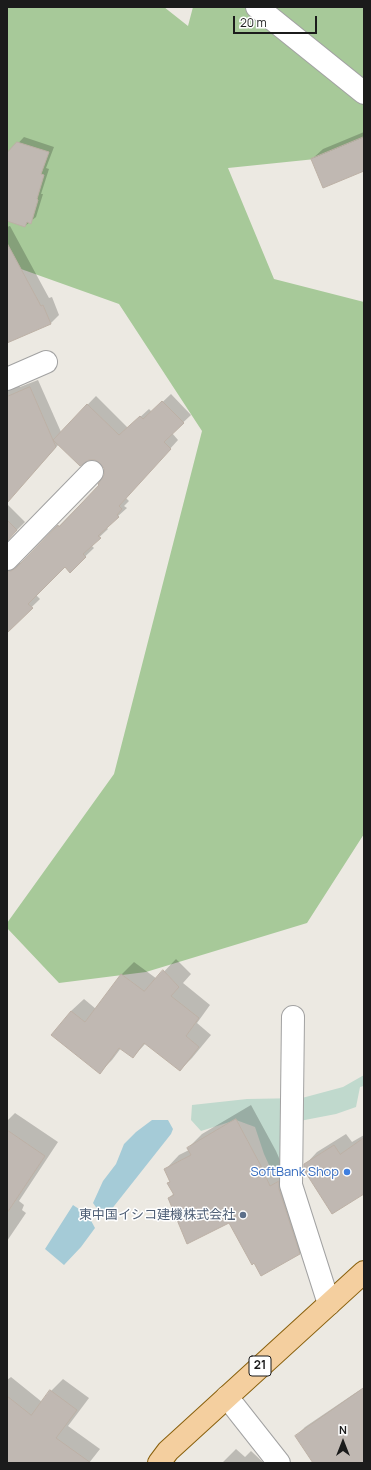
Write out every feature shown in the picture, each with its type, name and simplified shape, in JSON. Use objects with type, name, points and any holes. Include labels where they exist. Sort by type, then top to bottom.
[{"type":"main road","name":"21","points":[[159,1463],[168,1451],[364,1272]]},
{"type":"street","points":[[257,7],[364,93]]},
{"type":"street","points":[[7,379],[46,362]]},
{"type":"street","points":[[7,559],[92,472]]},
{"type":"street","points":[[293,1017],[291,1185],[329,1304]]},
{"type":"street","points":[[227,1397],[279,1463]]},
{"type":"green space","points":[[7,7],[164,7],[188,26],[193,7],[364,7],[364,154],[228,168],[274,279],[364,302],[364,834],[307,923],[146,972],[59,983],[7,928],[7,923],[114,774],[202,431],[119,304],[7,264]]},
{"type":"green space","points":[[364,1075],[364,1086],[360,1087],[356,1107],[336,1114],[284,1124],[282,1179],[274,1176],[264,1154],[255,1127],[236,1120],[201,1131],[191,1120],[192,1105],[247,1099],[302,1098],[343,1087]]},
{"type":"water","points":[[152,1120],[168,1120],[173,1129],[171,1134],[107,1215],[98,1210],[93,1203],[103,1181],[116,1164],[124,1144],[136,1132]]},
{"type":"water","points":[[73,1205],[88,1215],[95,1228],[81,1247],[64,1265],[45,1249]]},
{"type":"building","points":[[364,137],[364,171],[323,188],[311,159]]},
{"type":"building","points":[[17,142],[49,152],[41,174],[44,175],[31,224],[27,222],[25,227],[7,221],[7,153]]},
{"type":"building","points":[[7,243],[41,306],[43,305],[51,324],[7,343]]},
{"type":"building","points":[[30,387],[56,447],[7,503],[7,397]]},
{"type":"building","points":[[162,401],[184,423],[164,442],[171,449],[119,506],[122,509],[117,515],[119,517],[98,536],[101,538],[83,554],[86,557],[70,573],[65,567],[28,604],[33,608],[7,633],[7,571],[11,571],[16,568],[58,525],[59,527],[99,485],[98,484],[104,475],[104,468],[100,463],[95,460],[89,460],[80,466],[53,440],[87,404],[119,435],[140,416],[143,419]]},
{"type":"building","points":[[7,520],[17,530],[7,541]]},
{"type":"building","points":[[163,970],[179,987],[171,996],[199,1018],[186,1036],[199,1047],[180,1071],[144,1043],[133,1058],[119,1048],[100,1074],[51,1035],[71,1011],[85,1022],[121,974],[144,991]]},
{"type":"building","points":[[236,1119],[270,1186],[279,1181],[279,1189],[300,1254],[261,1276],[254,1263],[252,1265],[229,1223],[187,1244],[168,1198],[174,1195],[167,1183],[170,1182],[164,1169],[191,1155],[187,1148]]},
{"type":"building","points":[[7,1130],[45,1156],[7,1213]]},
{"type":"building","points":[[364,1138],[364,1194],[332,1214],[304,1170],[304,1164],[334,1145],[340,1154]]},
{"type":"building","points":[[364,1388],[364,1463],[313,1463],[295,1436]]},
{"type":"building","points":[[50,1390],[77,1410],[56,1438],[91,1463],[7,1463],[7,1396],[31,1415]]},
{"type":"place","name":"SoftBank Shop","points":[[347,1172]]},
{"type":"place","name":"東中国イシコ建機株式会社","points":[[243,1215]]}]
